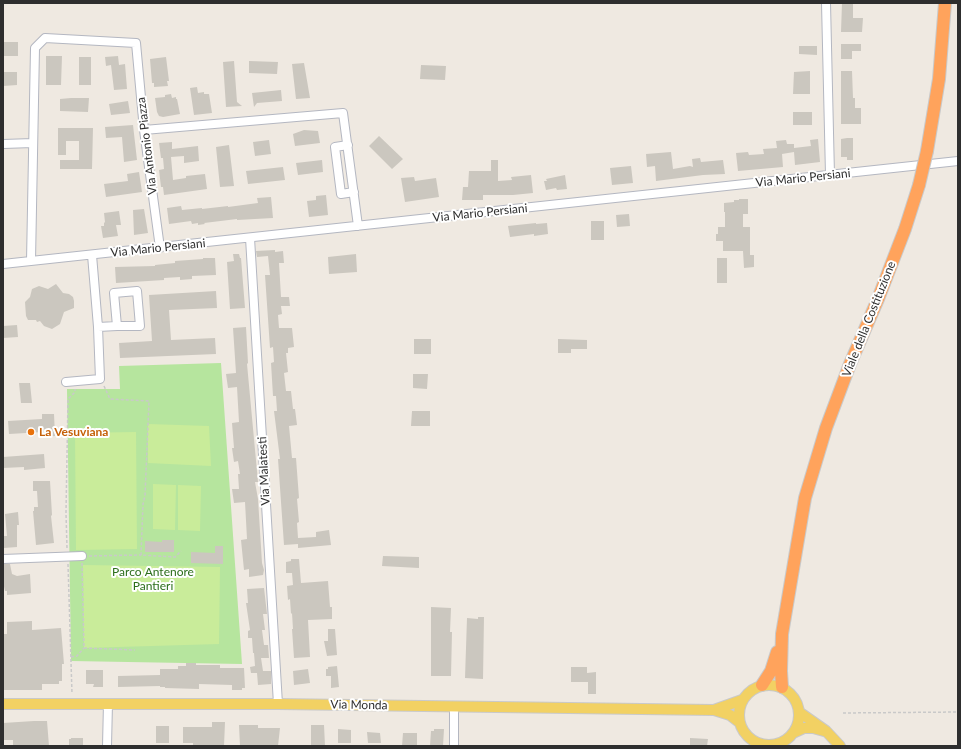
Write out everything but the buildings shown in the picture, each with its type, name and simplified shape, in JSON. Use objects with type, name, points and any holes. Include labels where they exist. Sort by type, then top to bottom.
[{"type":"highway","name":"Viale della Costituzione","points":[[762,685],[771,671],[782,634],[805,498],[826,428],[850,364],[878,299],[905,229],[919,185],[927,151],[940,79],[945,3]]},
{"type":"highway","name":"Viale della Costituzione","points":[[782,634],[782,687]]},
{"type":"main road","points":[[762,685],[782,687],[791,694],[797,702],[799,712],[797,727],[787,739],[779,743],[770,745],[754,744],[745,733],[739,722],[742,700],[751,691],[762,685]]},
{"type":"main road","name":"Via Monda","points":[[714,710],[742,700]]},
{"type":"main road","name":"Via Monda","points":[[3,704],[278,704],[714,710],[730,715],[739,722]]},
{"type":"main road","points":[[799,712],[826,732],[840,746]]},
{"type":"main road","points":[[793,733],[804,728],[813,728],[826,732]]},
{"type":"street","points":[[826,3],[830,175]]},
{"type":"street","name":"Via Antonio Piazza","points":[[33,143],[35,48],[45,38],[136,43],[144,130],[160,248]]},
{"type":"street","points":[[144,130],[344,113],[358,226]]},
{"type":"street","points":[[3,144],[33,143],[31,261]]},
{"type":"street","points":[[348,145],[335,147],[341,194],[354,192]]},
{"type":"street","name":"Via Mario Persiani","points":[[3,264],[958,161]]},
{"type":"street","name":"Via Malatesti","points":[[250,238],[278,704]]},
{"type":"street","points":[[70,382],[100,379],[98,327],[92,255]]},
{"type":"street","points":[[98,327],[140,326],[137,291],[114,293],[117,326]]},
{"type":"street","points":[[3,559],[82,556]]},
{"type":"street","points":[[108,703],[108,746]]},
{"type":"street","points":[[454,707],[454,746]]},
{"type":"path","points":[[100,375],[110,399],[149,400],[141,555]]},
{"type":"path","points":[[70,382],[75,392],[68,399],[66,513],[72,703]]},
{"type":"path","points":[[71,657],[77,656],[84,648],[82,556],[141,555],[175,557],[181,551]]},
{"type":"path","points":[[84,648],[135,650]]},
{"type":"path","points":[[844,714],[958,712]]},
{"type":"green space","name":"Parco Antenore Pantieri","points":[[221,363],[242,664],[71,661],[67,389],[120,389],[119,366]]},
{"type":"green space","points":[[148,424],[209,426],[211,466],[148,463]]},
{"type":"green space","points":[[136,432],[137,549],[76,550],[75,433]]},
{"type":"green space","points":[[153,484],[176,485],[175,530],[153,529]]},
{"type":"green space","points":[[178,485],[201,486],[200,531],[178,530]]},
{"type":"green space","points":[[83,565],[220,567],[219,644],[84,648]]},
{"type":"place","name":"La Vesuviana","points":[[31,432]]}]
